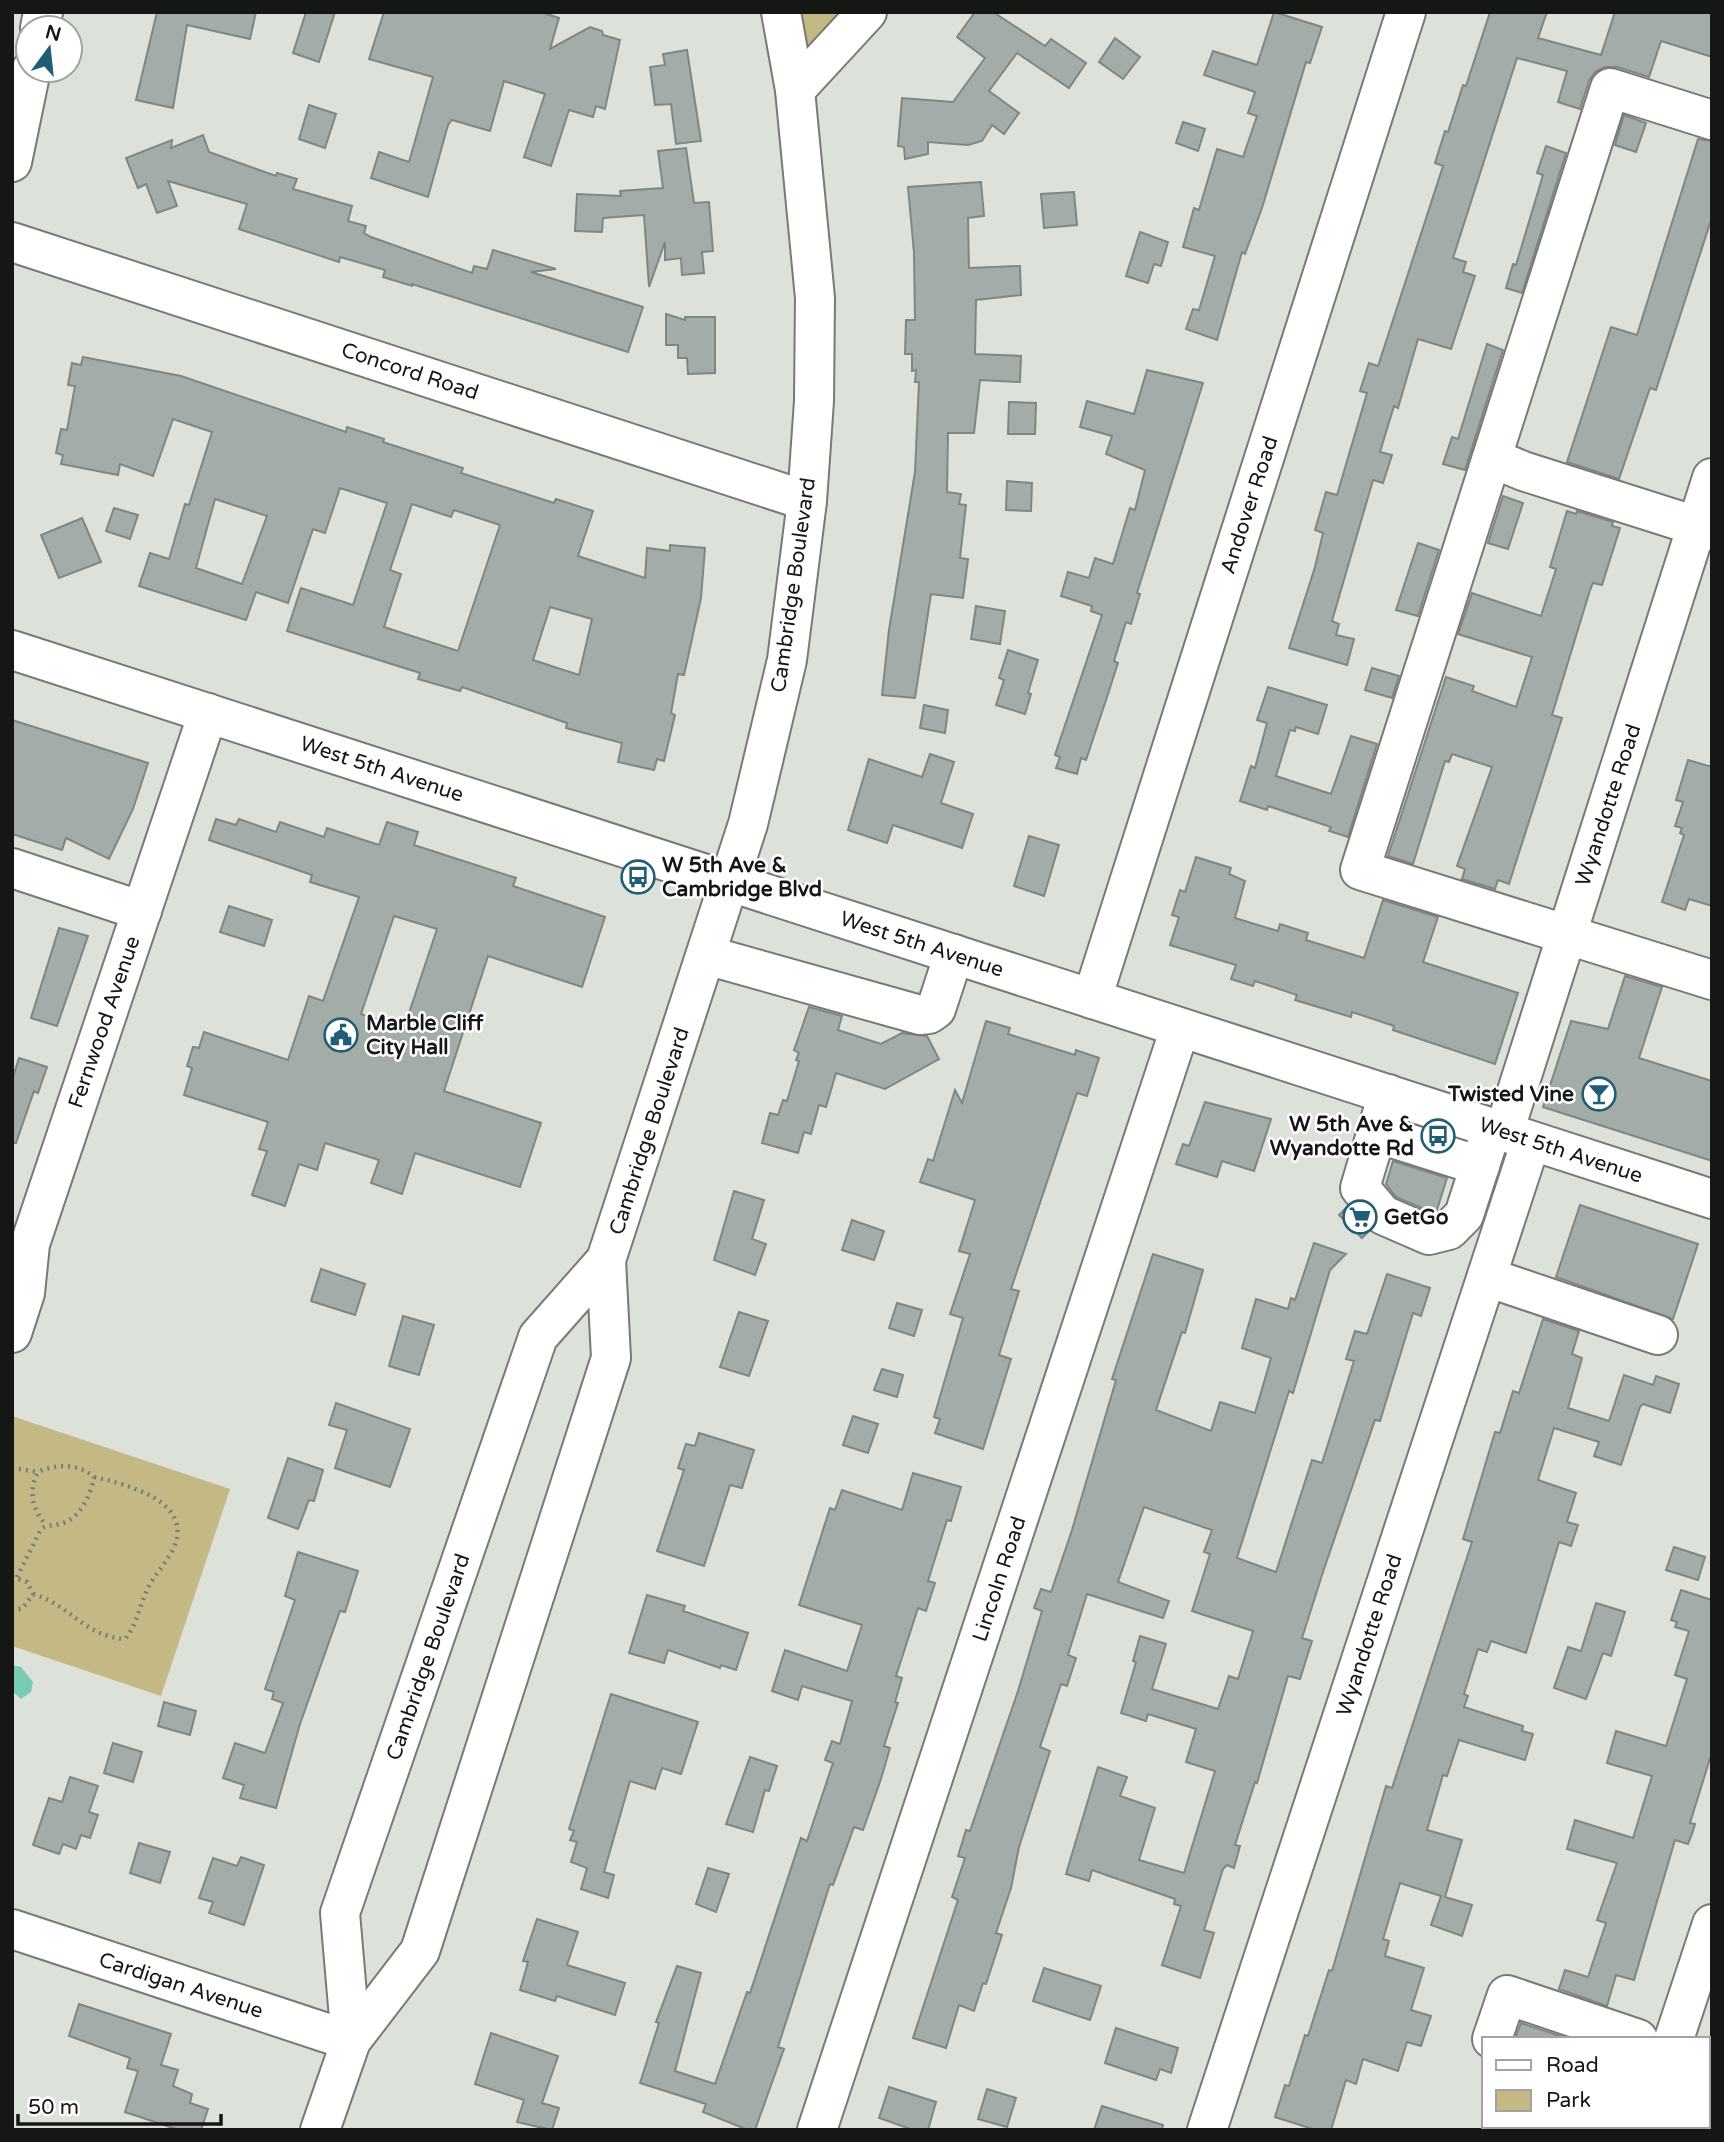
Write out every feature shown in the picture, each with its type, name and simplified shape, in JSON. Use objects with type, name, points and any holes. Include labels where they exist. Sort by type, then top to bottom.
[{"type":"street","name":"Cambridge Boulevard","points":[[320,2130],[351,2041],[420,1951],[425,1938],[611,1358],[606,1260],[748,824],[787,660],[807,501],[814,401],[815,299],[795,90],[780,12]]},
{"type":"street","points":[[795,90],[867,12]]},
{"type":"street","name":"Andover Road","points":[[1092,999],[1406,12]]},
{"type":"street","points":[[12,162],[28,84]]},
{"type":"street","points":[[1712,120],[1610,88],[1360,870],[1712,979]]},
{"type":"street","name":"Concord Road","points":[[12,242],[807,501]]},
{"type":"street","points":[[1492,458],[1523,471],[1704,529]]},
{"type":"street","name":"Wyandotte Road","points":[[1207,2130],[1510,1204],[1509,1133],[1567,934],[1704,529],[1712,478]]},
{"type":"street","name":"West 5th Avenue","points":[[12,650],[1712,1199]]},
{"type":"street","name":"Fernwood Avenue","points":[[12,1333],[25,1293],[30,1244],[208,713]]},
{"type":"street","points":[[12,868],[142,911]]},
{"type":"street","points":[[706,956],[920,1015],[929,1014],[936,1009],[954,954]]},
{"type":"street","name":"Lincoln Road","points":[[817,2130],[1180,1028]]},
{"type":"street","points":[[1388,1094],[1360,1188],[1383,1215],[1429,1234],[1450,1230],[1464,1215],[1476,1179],[1509,1133]]},
{"type":"street","points":[[1376,1133],[1476,1179],[1510,1204]]},
{"type":"street","name":"Cambridge Boulevard","points":[[351,2041],[340,1913],[538,1337],[606,1260]]},
{"type":"street","points":[[1487,1277],[1658,1335]]},
{"type":"street","name":"Cardigan Avenue","points":[[12,1928],[351,2041]]},
{"type":"street","points":[[1675,2037],[1708,1945]]},
{"type":"street","points":[[1493,2037],[1507,1995],[1632,2037]]},
{"type":"path","points":[[12,1468],[38,1472],[65,1466],[87,1471],[94,1477],[127,1485],[157,1498],[174,1521],[177,1537],[174,1549],[149,1587],[136,1625],[125,1639],[97,1634],[50,1599],[33,1594],[27,1582],[15,1577],[34,1538],[46,1525],[64,1523],[78,1513],[90,1494],[94,1477]]},
{"type":"path","points":[[38,1472],[32,1483],[32,1500],[38,1517],[46,1525]]},
{"type":"path","points":[[12,1611],[23,1608],[33,1594]]},
{"type":"green space","points":[[798,12],[849,12],[809,47]]},
{"type":"green space","points":[[12,1416],[230,1489],[161,1696],[12,1646]]},
{"type":"shaded area","points":[[12,1665],[21,1667],[33,1682],[31,1692],[21,1699],[12,1691]]},
{"type":"building","points":[[157,12],[256,12],[250,39],[187,25],[173,108],[136,100]]},
{"type":"building","points":[[306,12],[335,12],[319,62],[293,53]]},
{"type":"building","points":[[384,12],[541,12],[559,18],[550,49],[590,27],[602,31],[603,35],[620,40],[605,109],[596,106],[593,117],[569,110],[551,166],[524,157],[545,94],[504,81],[490,131],[452,120],[448,125],[428,197],[371,178],[379,152],[409,162],[433,77],[369,59]]},
{"type":"building","points":[[975,12],[993,12],[1045,46],[1051,39],[1086,63],[1069,88],[1017,53],[989,91],[1019,113],[1004,134],[992,125],[982,141],[968,145],[928,142],[928,154],[905,159],[904,147],[898,146],[902,98],[953,102],[985,58],[957,37]]},
{"type":"building","points":[[1274,12],[1322,27],[1310,63],[1306,62],[1262,208],[1245,254],[1242,252],[1217,340],[1186,329],[1193,309],[1199,310],[1215,256],[1183,247],[1194,208],[1199,210],[1217,149],[1243,157],[1257,116],[1248,113],[1255,92],[1204,75],[1213,51],[1257,65]]},
{"type":"building","points":[[1490,12],[1547,12],[1538,38],[1601,55],[1615,12],[1712,12],[1712,57],[1661,41],[1649,77],[1617,67],[1605,67],[1595,72],[1589,81],[1580,109],[1558,102],[1567,71],[1517,58],[1453,258],[1466,262],[1463,272],[1475,276],[1451,349],[1418,339],[1398,408],[1394,406],[1380,452],[1392,455],[1383,483],[1373,480],[1332,621],[1339,624],[1336,635],[1354,639],[1347,665],[1289,648],[1315,567],[1323,533],[1315,530],[1326,492],[1337,495],[1367,393],[1360,391],[1369,363],[1378,366],[1443,166],[1435,163],[1445,131],[1448,132],[1463,85],[1466,86]]},
{"type":"building","points":[[1115,38],[1140,57],[1123,79],[1099,62]]},
{"type":"building","points":[[687,50],[701,141],[676,144],[671,104],[655,105],[650,67],[665,65],[663,54]]},
{"type":"building","points":[[309,105],[336,114],[325,148],[299,139]]},
{"type":"building","points":[[1624,115],[1646,123],[1636,152],[1615,145]]},
{"type":"building","points":[[1183,122],[1205,129],[1198,151],[1176,143]]},
{"type":"building","points":[[203,135],[209,152],[276,176],[277,173],[297,179],[293,189],[352,206],[348,221],[366,226],[364,233],[371,237],[472,273],[474,266],[487,269],[493,250],[556,269],[531,272],[643,307],[628,352],[383,277],[385,270],[340,257],[339,262],[239,229],[247,204],[168,181],[177,206],[157,213],[146,184],[138,188],[126,158],[172,140],[171,148]]},
{"type":"building","points":[[1698,139],[1712,141],[1712,217],[1656,390],[1650,388],[1619,479],[1567,462],[1611,327],[1637,335]]},
{"type":"building","points":[[1546,146],[1566,153],[1522,293],[1506,288],[1513,264],[1516,265],[1543,175],[1537,173]]},
{"type":"building","points":[[686,148],[694,203],[709,202],[713,251],[702,252],[704,273],[682,275],[681,258],[665,260],[665,242],[649,287],[644,215],[603,218],[602,232],[575,231],[577,194],[621,196],[620,191],[663,188],[658,151]]},
{"type":"building","points":[[981,182],[984,216],[968,218],[969,268],[1020,266],[1021,295],[976,300],[975,354],[1021,356],[1020,382],[980,380],[974,433],[948,433],[947,492],[961,494],[959,504],[966,505],[960,558],[968,559],[963,598],[931,594],[915,698],[882,695],[889,630],[915,472],[919,382],[915,382],[916,370],[912,371],[912,354],[905,354],[906,320],[915,320],[914,253],[908,187]]},
{"type":"building","points":[[1074,192],[1077,225],[1044,228],[1041,194]]},
{"type":"building","points":[[1140,232],[1168,242],[1161,266],[1154,264],[1148,283],[1126,276]]},
{"type":"building","points":[[666,314],[685,320],[685,317],[715,317],[715,373],[688,374],[687,358],[678,358],[678,345],[666,345]]},
{"type":"building","points":[[1487,344],[1503,350],[1465,470],[1443,464],[1452,437],[1458,439]]},
{"type":"building","points":[[83,357],[181,376],[346,432],[347,427],[384,439],[383,442],[463,468],[461,473],[554,503],[556,499],[593,511],[578,556],[645,578],[647,548],[670,551],[670,545],[705,548],[701,598],[684,675],[678,674],[671,713],[675,715],[664,761],[657,759],[654,770],[618,762],[622,743],[566,728],[567,723],[462,687],[460,691],[418,679],[420,673],[287,631],[301,588],[353,605],[387,503],[340,488],[325,533],[313,529],[288,603],[256,592],[246,620],[139,586],[150,553],[169,559],[185,504],[189,505],[212,432],[173,419],[153,476],[120,464],[118,475],[61,464],[63,455],[56,453],[61,429],[67,430],[75,386],[68,385],[72,363],[81,365]],"holes":[[[215,499],[267,516],[242,584],[196,568]],[[412,504],[451,517],[454,510],[500,525],[458,651],[384,627],[401,574],[390,570]],[[550,607],[592,619],[579,675],[533,660]]]},
{"type":"building","points":[[1147,370],[1203,383],[1137,593],[1140,594],[1131,624],[1126,622],[1114,661],[1118,663],[1086,760],[1081,758],[1077,774],[1056,768],[1060,757],[1055,755],[1102,615],[1091,611],[1092,606],[1061,596],[1068,572],[1089,578],[1095,558],[1113,564],[1130,508],[1135,510],[1145,470],[1106,454],[1112,436],[1080,427],[1087,401],[1134,414]]},
{"type":"building","points":[[1009,402],[1036,403],[1035,434],[1008,434]]},
{"type":"building","points":[[1007,481],[1032,483],[1031,511],[1006,510]]},
{"type":"building","points":[[1503,496],[1523,503],[1508,549],[1488,543]]},
{"type":"building","points":[[114,508],[138,515],[130,539],[106,531]]},
{"type":"building","points":[[1567,511],[1576,514],[1577,511],[1613,522],[1612,526],[1620,528],[1602,585],[1593,583],[1590,590],[1552,715],[1562,718],[1509,884],[1498,880],[1495,889],[1462,879],[1465,869],[1457,866],[1492,767],[1452,754],[1449,762],[1445,761],[1413,864],[1388,856],[1446,677],[1474,686],[1472,691],[1516,707],[1532,657],[1458,634],[1472,593],[1541,616],[1556,569],[1550,567]]},
{"type":"building","points":[[82,518],[101,562],[59,578],[41,535]]},
{"type":"building","points":[[1418,543],[1439,550],[1418,616],[1396,610]]},
{"type":"building","points":[[976,606],[1005,611],[1000,644],[971,639]]},
{"type":"building","points":[[1008,650],[1038,660],[1025,714],[996,705],[1004,680],[999,678]]},
{"type":"building","points":[[1372,668],[1399,676],[1392,698],[1365,690]]},
{"type":"building","points":[[1268,687],[1327,705],[1318,734],[1296,727],[1295,731],[1290,730],[1276,776],[1331,794],[1351,736],[1377,744],[1348,837],[1329,831],[1331,827],[1268,806],[1267,810],[1240,801],[1251,766],[1255,768],[1267,723],[1257,720]]},
{"type":"building","points":[[924,705],[948,710],[945,733],[920,728]]},
{"type":"building","points":[[12,720],[148,763],[133,809],[109,859],[66,838],[62,850],[12,834]]},
{"type":"building","points":[[930,754],[954,762],[941,803],[973,814],[962,848],[893,825],[887,843],[848,830],[869,759],[922,777]]},
{"type":"building","points":[[1688,760],[1712,767],[1712,906],[1689,899],[1685,910],[1662,902],[1684,835],[1680,833],[1682,828],[1675,826],[1683,802],[1676,800]]},
{"type":"building","name":"Marble Cliff City Hall","points":[[216,819],[236,825],[239,819],[276,832],[280,822],[324,837],[327,828],[379,845],[387,822],[418,832],[414,845],[516,878],[513,886],[605,917],[582,987],[488,956],[444,1091],[541,1123],[520,1187],[415,1153],[402,1194],[371,1183],[379,1160],[325,1143],[317,1170],[299,1164],[285,1206],[252,1195],[267,1151],[259,1149],[268,1122],[184,1095],[192,1068],[187,1066],[193,1047],[199,1048],[204,1032],[288,1060],[309,996],[323,1001],[359,897],[310,882],[312,875],[209,840]],"holes":[[[394,916],[437,929],[404,1028],[361,1014]]]},
{"type":"building","points":[[1029,836],[1059,845],[1044,896],[1014,886]]},
{"type":"building","points":[[1196,857],[1231,868],[1229,874],[1245,881],[1235,918],[1278,931],[1280,924],[1308,933],[1306,940],[1364,958],[1383,900],[1438,917],[1423,962],[1518,993],[1495,1064],[1393,1030],[1394,1026],[1352,1012],[1351,1017],[1295,1000],[1297,995],[1255,981],[1253,986],[1231,979],[1236,965],[1170,945],[1179,917],[1172,915],[1180,890],[1185,892]]},
{"type":"building","points":[[229,906],[272,920],[264,946],[220,932]]},
{"type":"building","points":[[59,928],[88,936],[57,1026],[31,1018]]},
{"type":"building","points":[[1625,976],[1662,987],[1639,1058],[1712,1081],[1712,1161],[1543,1107],[1571,1021],[1608,1029]]},
{"type":"building","points":[[809,1007],[842,1016],[838,1030],[881,1044],[902,1033],[927,1036],[939,1059],[885,1089],[836,1073],[826,1107],[819,1105],[811,1134],[804,1132],[798,1153],[762,1143],[770,1113],[778,1115],[783,1100],[787,1101],[799,1061],[796,1060],[799,1053],[794,1050]]},
{"type":"building","points":[[986,1021],[1010,1028],[1008,1034],[1075,1055],[1076,1050],[1099,1058],[1087,1096],[1077,1093],[1011,1289],[1019,1291],[999,1355],[1011,1359],[983,1449],[935,1433],[940,1419],[934,1417],[963,1318],[950,1314],[970,1254],[959,1251],[975,1200],[920,1182],[928,1159],[933,1161],[955,1090],[962,1103]]},
{"type":"building","points":[[19,1058],[47,1067],[38,1093],[34,1091],[16,1143],[12,1143],[12,1080]]},
{"type":"building","points":[[1205,1102],[1271,1119],[1254,1171],[1222,1161],[1217,1177],[1176,1164],[1183,1144],[1189,1146]]},
{"type":"building","points":[[1393,1161],[1447,1178],[1437,1210],[1431,1212],[1396,1197],[1386,1184]]},
{"type":"building","points":[[734,1191],[764,1200],[752,1239],[766,1244],[755,1275],[714,1260]]},
{"type":"building","points":[[1580,1205],[1698,1244],[1673,1319],[1556,1277]]},
{"type":"building","points":[[1347,1207],[1369,1231],[1362,1238],[1339,1215]]},
{"type":"building","points":[[852,1220],[884,1231],[874,1260],[842,1250]]},
{"type":"building","points":[[1314,1243],[1346,1254],[1330,1270],[1293,1393],[1289,1391],[1237,1558],[1276,1572],[1312,1460],[1322,1463],[1354,1361],[1346,1359],[1355,1331],[1367,1334],[1387,1274],[1430,1288],[1421,1316],[1413,1313],[1380,1421],[1375,1420],[1323,1572],[1302,1638],[1312,1641],[1300,1679],[1288,1676],[1257,1783],[1255,1782],[1235,1845],[1240,1846],[1234,1868],[1227,1865],[1223,1869],[1204,1930],[1214,1933],[1200,1978],[1162,1965],[1181,1906],[1174,1904],[1175,1899],[1092,1870],[1089,1881],[1066,1874],[1098,1767],[1127,1777],[1120,1796],[1155,1808],[1139,1860],[1184,1873],[1215,1771],[1186,1762],[1196,1729],[1148,1714],[1146,1721],[1121,1713],[1136,1662],[1133,1661],[1140,1636],[1166,1644],[1152,1689],[1218,1709],[1229,1676],[1238,1679],[1253,1631],[1192,1611],[1210,1554],[1204,1552],[1212,1530],[1144,1507],[1118,1582],[1169,1601],[1163,1618],[1087,1594],[1068,1655],[1076,1658],[1067,1686],[1061,1684],[1040,1747],[1050,1751],[1019,1847],[1011,1888],[996,1933],[1002,1935],[986,1984],[983,1983],[974,2011],[959,2005],[946,2048],[913,2038],[958,1900],[952,1897],[965,1858],[958,1856],[966,1830],[970,1831],[1018,1691],[1042,1611],[1034,1608],[1041,1589],[1051,1592],[1072,1530],[1116,1380],[1112,1379],[1153,1254],[1203,1270],[1185,1333],[1182,1332],[1156,1410],[1211,1431],[1220,1402],[1255,1413],[1271,1358],[1242,1348],[1256,1299],[1288,1309],[1291,1298],[1295,1300]]},
{"type":"building","points":[[321,1269],[365,1284],[355,1315],[311,1301]]},
{"type":"building","points":[[897,1303],[922,1310],[914,1336],[889,1328]]},
{"type":"building","points":[[739,1312],[768,1321],[749,1376],[720,1367]]},
{"type":"building","points":[[403,1316],[434,1325],[419,1375],[389,1366]]},
{"type":"building","points":[[1543,1319],[1579,1331],[1572,1354],[1582,1358],[1568,1408],[1609,1421],[1624,1375],[1653,1385],[1656,1376],[1679,1384],[1670,1413],[1643,1404],[1640,1407],[1621,1465],[1594,1456],[1599,1442],[1554,1428],[1538,1480],[1576,1493],[1567,1522],[1578,1525],[1571,1546],[1559,1542],[1526,1653],[1491,1641],[1487,1652],[1478,1649],[1464,1694],[1468,1696],[1464,1707],[1523,1726],[1522,1731],[1533,1734],[1525,1760],[1459,1740],[1447,1776],[1443,1775],[1427,1830],[1462,1840],[1445,1897],[1472,1905],[1462,1936],[1431,1925],[1441,1896],[1400,1883],[1383,1939],[1389,1941],[1385,1956],[1424,1968],[1411,2010],[1431,2016],[1421,2046],[1407,2042],[1398,2071],[1363,2059],[1356,2084],[1346,2080],[1331,2130],[1316,2130],[1275,2117],[1285,2085],[1289,2086],[1305,2035],[1308,2036],[1329,1970],[1332,1971],[1386,1786],[1392,1788],[1472,1542],[1463,1539],[1495,1432],[1500,1433],[1513,1391],[1519,1393]]},
{"type":"building","points":[[882,1369],[903,1375],[897,1397],[874,1390]]},
{"type":"building","points":[[336,1403],[410,1429],[390,1487],[335,1468],[347,1430],[329,1425]]},
{"type":"building","points":[[853,1416],[878,1424],[868,1453],[843,1445]]},
{"type":"building","points":[[699,1433],[754,1450],[742,1488],[730,1485],[704,1566],[657,1551],[684,1470],[678,1468],[686,1444],[695,1446]]},
{"type":"building","points":[[288,1458],[323,1470],[314,1501],[309,1500],[298,1529],[268,1518]]},
{"type":"building","points":[[913,1473],[961,1487],[951,1521],[947,1520],[928,1581],[935,1583],[926,1611],[918,1608],[896,1676],[902,1678],[895,1702],[898,1703],[884,1746],[890,1748],[881,1779],[863,1830],[854,1827],[833,1885],[830,1884],[778,2047],[784,2049],[755,2130],[748,2130],[703,2112],[706,2104],[640,2083],[659,2023],[656,2022],[677,1966],[701,1973],[675,2071],[715,2084],[747,1992],[750,1993],[801,1838],[807,1841],[833,1763],[825,1760],[832,1741],[840,1744],[852,1701],[802,1686],[798,1700],[772,1691],[785,1650],[847,1671],[862,1625],[799,1605],[830,1508],[835,1510],[842,1490],[902,1510]]},
{"type":"building","points":[[1674,1547],[1705,1557],[1698,1580],[1666,1570]]},
{"type":"building","points":[[298,1552],[358,1571],[345,1612],[340,1611],[300,1724],[276,1808],[240,1798],[244,1785],[223,1778],[235,1743],[265,1753],[283,1703],[272,1699],[274,1692],[265,1689],[295,1600],[285,1596]]},
{"type":"building","points":[[1681,1590],[1712,1600],[1712,1752],[1690,1823],[1695,1824],[1692,1834],[1688,1844],[1675,1840],[1634,1980],[1616,1975],[1607,2006],[1559,1989],[1565,1970],[1588,1977],[1606,1923],[1597,1920],[1617,1863],[1567,1849],[1575,1820],[1633,1838],[1652,1776],[1607,1763],[1616,1731],[1666,1746],[1687,1679],[1675,1675],[1689,1631],[1675,1627],[1677,1622],[1671,1620]]},
{"type":"building","points":[[647,1595],[685,1606],[683,1611],[748,1633],[736,1670],[721,1665],[720,1668],[668,1650],[664,1663],[629,1653]]},
{"type":"building","points":[[1596,1603],[1625,1612],[1611,1656],[1603,1653],[1586,1699],[1554,1688],[1568,1647],[1581,1651]]},
{"type":"building","points":[[611,1694],[698,1722],[681,1774],[662,1768],[655,1789],[630,1781],[604,1872],[614,1875],[608,1898],[581,1889],[587,1868],[571,1862],[577,1842],[570,1840],[574,1831],[569,1829]]},
{"type":"building","points":[[164,1702],[196,1711],[190,1735],[158,1726]]},
{"type":"building","points":[[113,1743],[142,1752],[133,1782],[104,1773]]},
{"type":"building","points":[[750,1757],[777,1766],[769,1791],[765,1790],[753,1832],[726,1824]]},
{"type":"building","points":[[70,1777],[98,1786],[89,1812],[98,1815],[90,1838],[81,1835],[76,1849],[63,1844],[59,1854],[33,1845],[49,1798],[62,1802]]},
{"type":"building","points":[[139,1843],[170,1852],[160,1883],[130,1873]]},
{"type":"building","points":[[241,1857],[264,1865],[244,1925],[209,1913],[213,1902],[199,1898],[213,1858],[237,1866]]},
{"type":"building","points":[[708,1868],[729,1874],[716,1912],[696,1904]]},
{"type":"building","points":[[537,1919],[578,1932],[567,1965],[625,1983],[615,2015],[557,1996],[555,2001],[520,1990],[528,1962],[523,1961]]},
{"type":"building","points":[[1044,1968],[1101,1986],[1090,2020],[1033,2001]]},
{"type":"building","points":[[79,2004],[171,2034],[161,2065],[178,2070],[173,2086],[192,2094],[190,2103],[208,2109],[201,2130],[179,2130],[125,2112],[138,2071],[127,2068],[130,2058],[69,2036]]},
{"type":"building","points":[[1521,2023],[1563,2037],[1516,2037]]},
{"type":"building","points":[[1116,2028],[1178,2048],[1171,2073],[1160,2069],[1156,2080],[1105,2063]]},
{"type":"building","points":[[491,2033],[558,2056],[542,2103],[559,2108],[552,2130],[517,2122],[524,2100],[475,2084]]},
{"type":"building","points":[[889,2087],[936,2102],[928,2130],[913,2130],[879,2118]]},
{"type":"building","points":[[987,2089],[1016,2098],[1007,2127],[978,2119]]},
{"type":"building","points":[[1102,2106],[1163,2125],[1162,2130],[1094,2130]]},
{"type":"place","name":"W 5th Ave & Cambridge Blvd","points":[[638,877]]},
{"type":"place","name":"Marble Cliff City Hall","points":[[341,1035]]},
{"type":"place","name":"Twisted Vine","points":[[1599,1094]]},
{"type":"place","name":"W 5th Ave & Wyandotte Rd","points":[[1438,1136]]},
{"type":"place","name":"GetGo","points":[[1360,1217]]}]
